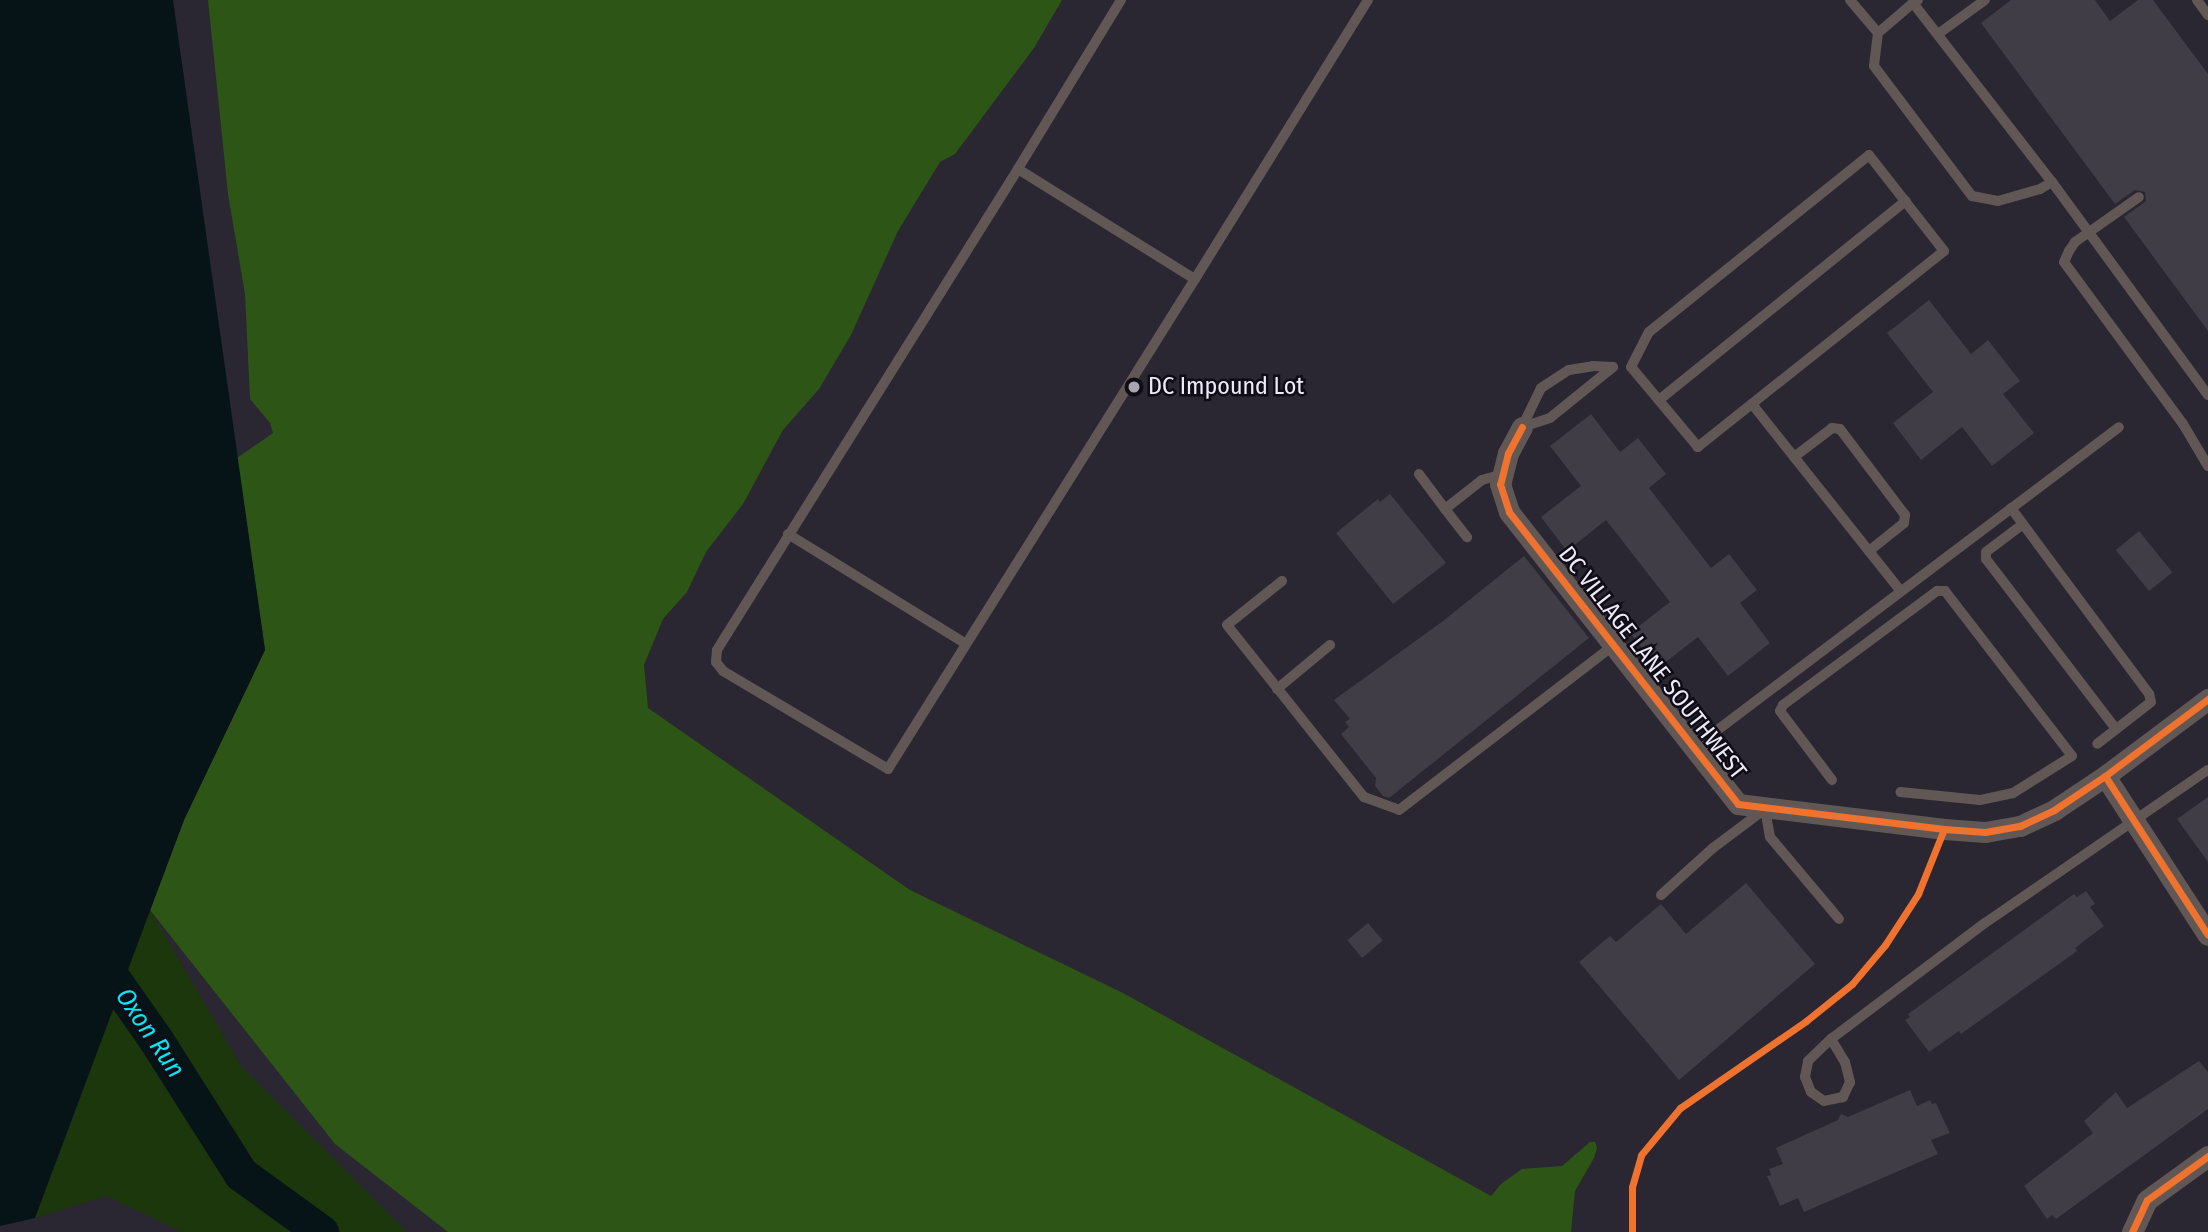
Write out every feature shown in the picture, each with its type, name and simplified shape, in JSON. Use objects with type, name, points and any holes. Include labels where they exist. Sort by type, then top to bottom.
[{"type":"street","name":"DC VILLAGE LANE SOUTHWEST","points":[[1522,428],[1508,453],[1500,484],[1509,512],[1738,804],[1985,832],[2020,826],[2042,816],[2105,776],[2208,699]]},
{"type":"street","points":[[2105,776],[2208,935]]},
{"type":"street","points":[[2132,1232],[2147,1200],[2208,1156]]},
{"type":"lane","points":[[1121,0],[717,650],[716,662],[723,671],[888,769],[1368,0]]},
{"type":"lane","points":[[1850,0],[1878,33]]},
{"type":"lane","points":[[1938,34],[1985,0]]},
{"type":"lane","points":[[2197,0],[2208,15]]},
{"type":"lane","points":[[2052,181],[2040,189],[1998,201],[1972,196],[1874,66],[1878,33],[1916,2],[2052,181],[2208,395]]},
{"type":"lane","points":[[1522,428],[1541,388],[1569,370],[1593,366],[1631,367],[1698,447],[1944,251],[1869,155],[1649,332],[1631,367]]},
{"type":"lane","points":[[1018,169],[1195,279]]},
{"type":"lane","points":[[2138,197],[2075,242],[2064,262],[2183,424],[2208,466]]},
{"type":"lane","points":[[1659,400],[1906,201]]},
{"type":"lane","points":[[1522,428],[1550,418],[1613,367]]},
{"type":"lane","points":[[1752,404],[1901,591]]},
{"type":"lane","points":[[1695,747],[2119,427]]},
{"type":"lane","points":[[1794,457],[1832,428],[1840,429],[1905,515],[1904,523],[1869,551]]},
{"type":"lane","points":[[1419,474],[1468,537]]},
{"type":"lane","points":[[1445,509],[1482,480],[1503,474]]},
{"type":"lane","points":[[2011,508],[2149,694],[2151,702],[2096,744]]},
{"type":"lane","points":[[2023,524],[1986,552],[1986,559],[2116,729]]},
{"type":"lane","points":[[788,534],[966,644]]},
{"type":"lane","points":[[1282,581],[1227,625],[1364,797],[1399,810],[1614,645]]},
{"type":"lane","points":[[1832,780],[1780,711],[1809,685],[1899,618],[1937,591],[1945,591],[2072,755],[2013,793],[1980,800],[1900,792]]},
{"type":"lane","points":[[1888,602],[1899,618]]},
{"type":"lane","points":[[1277,689],[1329,645]]},
{"type":"lane","points":[[1831,1039],[1845,1062],[1850,1082],[1843,1097],[1824,1101],[1811,1092],[1805,1077],[1808,1061],[1831,1039],[1985,923],[2208,770]]},
{"type":"lane","points":[[1661,895],[1713,848],[1765,809],[1770,836],[1839,919]]},
{"type":"green space","points":[[208,0],[1062,0],[1034,48],[955,154],[940,162],[898,231],[851,335],[819,389],[783,430],[743,504],[706,552],[687,592],[663,619],[644,665],[648,708],[910,890],[1123,993],[1491,1196],[1501,1184],[1522,1169],[1562,1166],[1590,1142],[1595,1142],[1597,1148],[1594,1158],[1575,1191],[1571,1232],[448,1232],[335,1144],[150,910],[184,820],[265,650],[237,458],[273,433],[270,423],[250,399],[245,294],[228,194]]},
{"type":"green space","points":[[150,910],[241,1066],[407,1232],[182,1232],[106,1196],[35,1218]]},
{"type":"shaded area","points":[[0,0],[173,0],[265,650],[184,820],[35,1218],[0,1226]]},
{"type":"building","points":[[2011,0],[2095,0],[2110,21],[2138,0],[2153,0],[2208,74],[2208,331],[2124,217],[2146,201],[2145,192],[2135,190],[2115,204],[1981,23]]},
{"type":"building","points":[[1929,300],[1971,354],[1988,340],[2020,381],[2003,394],[2034,433],[1992,466],[1962,427],[1921,460],[1893,423],[1933,392],[1887,333]]},
{"type":"building","points":[[1591,414],[1620,452],[1638,438],[1666,474],[1649,488],[1711,568],[1729,554],[1757,590],[1740,603],[1770,643],[1728,676],[1698,637],[1658,668],[1630,633],[1670,602],[1606,520],[1567,551],[1541,517],[1581,486],[1550,446]]},
{"type":"building","points":[[1390,494],[1446,563],[1393,604],[1336,533],[1378,499],[1380,502]]},
{"type":"building","points":[[2139,531],[2172,572],[2149,591],[2116,550]]},
{"type":"building","points":[[1524,556],[1589,638],[1389,798],[1383,796],[1375,786],[1376,778],[1341,734],[1349,727],[1345,722],[1350,719],[1334,700],[1443,621]]},
{"type":"building","points":[[2208,797],[2208,862],[2177,819]]},
{"type":"building","points":[[1746,883],[1815,964],[1679,1080],[1579,962],[1610,936],[1616,942],[1661,904],[1686,934]]},
{"type":"building","points":[[2086,891],[2095,904],[2090,907],[2104,926],[2075,948],[2077,951],[1961,1034],[1959,1031],[1929,1052],[1905,1020],[1910,1017],[1908,1014],[2074,894],[2077,897]]},
{"type":"building","points":[[1368,923],[1383,941],[1362,958],[1347,940]]},
{"type":"building","points":[[2199,1061],[2208,1072],[2208,1109],[2056,1219],[2052,1215],[2047,1219],[2024,1186],[2093,1133],[2084,1121],[2116,1092],[2127,1108]]},
{"type":"building","points":[[1910,1090],[1917,1106],[1930,1100],[1932,1104],[1936,1103],[1950,1133],[1931,1140],[1938,1154],[1804,1212],[1798,1198],[1780,1206],[1767,1176],[1771,1175],[1769,1169],[1783,1164],[1776,1148],[1838,1120],[1841,1114],[1848,1117]]},
{"type":"waterway","name":"Oxon Run","points":[[93,950],[156,1040],[241,1174],[321,1232]]},
{"type":"cycle path","points":[[1522,427],[1508,453],[1500,484],[1509,512],[1738,804],[1944,829],[1985,832],[2020,826],[2054,810],[2105,776],[2208,699]]},
{"type":"cycle path","points":[[2105,776],[2208,935]]},
{"type":"cycle path","points":[[1632,1232],[1632,1187],[1641,1155],[1680,1108],[1806,1021],[1852,984],[1885,945],[1918,894],[1944,829]]},
{"type":"cycle path","points":[[2132,1232],[2147,1200],[2208,1156]]},
{"type":"place","name":"DC Impound Lot","points":[[1134,387]]}]
